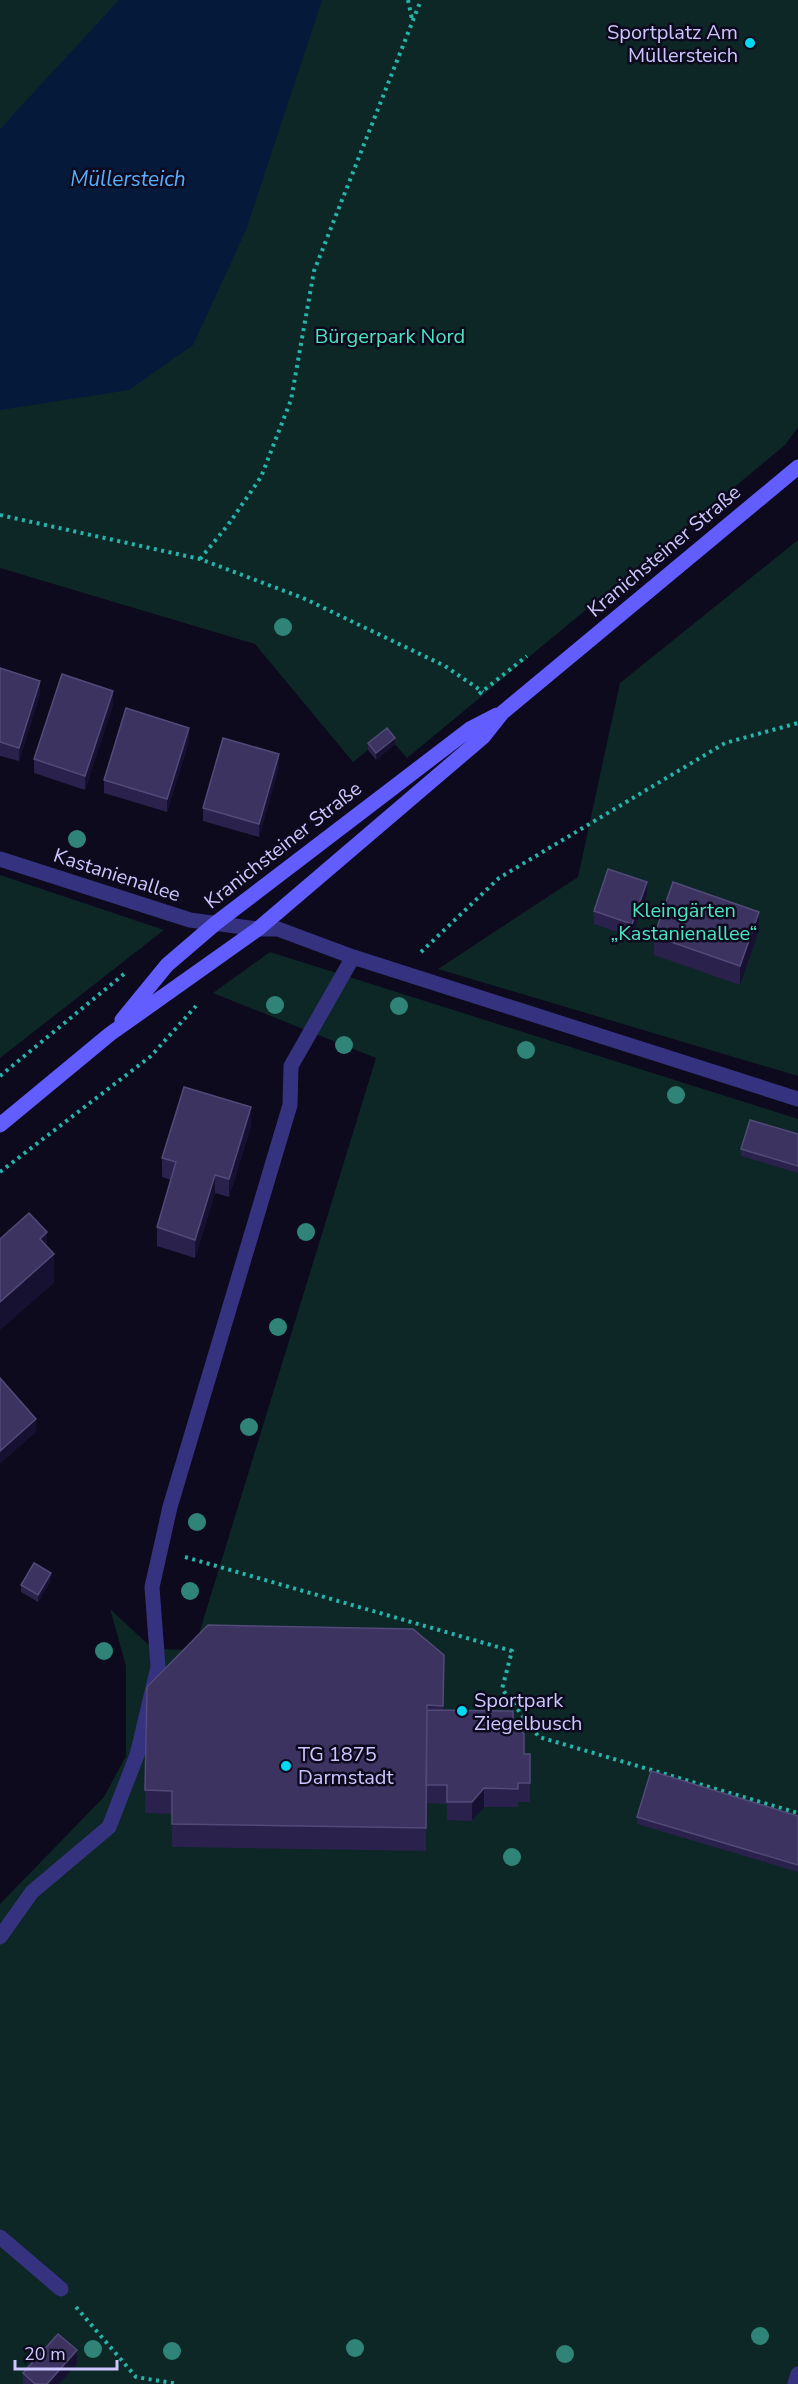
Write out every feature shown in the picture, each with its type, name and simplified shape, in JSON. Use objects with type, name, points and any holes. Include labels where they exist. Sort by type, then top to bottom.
[{"type":"main road","name":"Kranichsteiner Straße","points":[[110,1034],[167,965],[216,923],[470,729],[502,712],[798,468]]},
{"type":"main road","name":"Kranichsteiner Straße","points":[[0,1125],[110,1034],[186,983],[258,929],[483,736],[502,712]]},
{"type":"street","name":"Kastanienallee","points":[[0,859],[190,920],[258,929],[278,929],[353,957],[400,970],[798,1099]]},
{"type":"street","points":[[0,1937],[32,1892],[109,1827],[137,1755],[158,1667],[152,1587],[176,1485],[290,1105],[291,1066],[353,957]]},
{"type":"street","points":[[0,2237],[61,2289]]},
{"type":"street","points":[[795,2384],[798,2374]]},
{"type":"path","points":[[408,0],[412,20]]},
{"type":"path","points":[[200,559],[228,525],[261,477],[291,400],[314,271],[421,0]]},
{"type":"path","points":[[0,515],[200,559],[303,598],[445,666],[482,692],[502,712]]},
{"type":"path","points":[[473,698],[532,652]]},
{"type":"path","points":[[400,970],[499,878],[725,743],[798,723]]},
{"type":"path","points":[[1,1074],[127,971]]},
{"type":"path","points":[[0,1172],[151,1056]]},
{"type":"path","points":[[160,1550],[512,1651],[502,1689],[539,1737],[798,1813]]},
{"type":"path","points":[[61,2289],[136,2377],[178,2384]]},
{"type":"green space","name":"Bürgerpark Nord","points":[[0,0],[798,0],[798,427],[785,445],[407,758],[387,735],[353,762],[255,644],[0,568]]},
{"type":"green space","name":"Kleingärten „Kastanienallee“","points":[[798,540],[798,1076],[438,969],[578,877],[620,683]]},
{"type":"green space","points":[[0,875],[164,930],[0,1058]]},
{"type":"green space","name":"Sportpark Ziegelbusch","points":[[270,952],[798,1119],[798,2384],[0,2384],[0,1904],[104,1797],[126,1756],[126,1666],[110,1609],[153,1649],[194,1650],[376,1058],[213,993]]},
{"type":"water","name":"Müllersteich","points":[[119,0],[322,0],[246,230],[193,345],[129,390],[0,410],[0,129]]},
{"type":"building","points":[[0,668],[40,681],[19,748],[0,742]]},
{"type":"building","points":[[62,674],[113,691],[85,776],[34,759]]},
{"type":"building","points":[[126,708],[189,728],[167,799],[104,780]]},
{"type":"building","points":[[387,728],[395,738],[376,753],[368,743]]},
{"type":"building","points":[[223,738],[279,754],[259,824],[203,808]]},
{"type":"building","points":[[608,869],[647,882],[632,924],[594,911]]},
{"type":"building","points":[[673,882],[759,912],[740,966],[654,936]]},
{"type":"building","points":[[184,1087],[251,1107],[229,1179],[215,1175],[195,1240],[157,1227],[176,1162],[162,1158]]},
{"type":"building","points":[[750,1120],[798,1134],[798,1166],[741,1149]]},
{"type":"building","points":[[29,1213],[47,1232],[40,1239],[54,1254],[0,1302],[0,1239]]},
{"type":"building","points":[[0,1378],[36,1419],[0,1451]]},
{"type":"building","points":[[34,1563],[51,1573],[38,1595],[21,1585]]},
{"type":"building","name":"TG 1875 Darmstadt","points":[[208,1625],[413,1629],[444,1655],[443,1706],[427,1705],[426,1828],[172,1824],[172,1791],[145,1790],[147,1687]]},
{"type":"building","points":[[427,1710],[513,1711],[513,1721],[524,1734],[524,1754],[530,1754],[530,1783],[518,1783],[518,1789],[484,1788],[472,1802],[447,1802],[447,1785],[426,1785]]},
{"type":"building","points":[[651,1771],[798,1816],[798,1865],[637,1817]]},
{"type":"building","points":[[58,2334],[77,2350],[47,2384],[35,2384],[23,2373]]},
{"type":"place","name":"Sportplatz Am Müllersteich","points":[[750,43]]},
{"type":"place","name":"Sportpark Ziegelbusch","points":[[462,1711]]},
{"type":"place","name":"TG 1875 Darmstadt","points":[[286,1766]]}]
